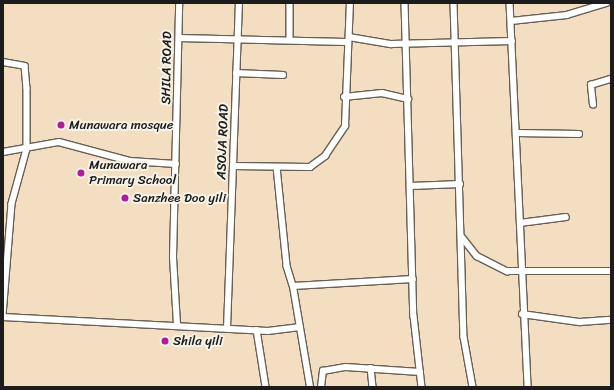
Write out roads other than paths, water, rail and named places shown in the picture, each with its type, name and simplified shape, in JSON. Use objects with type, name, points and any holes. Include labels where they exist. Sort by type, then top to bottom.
[{"type":"street","name":"SHILA ROAD","points":[[177,325],[173,257],[179,3]]},
{"type":"street","name":"ASOJA ROAD","points":[[228,329],[239,3]]},
{"type":"street","points":[[290,3],[290,40]]},
{"type":"street","points":[[233,166],[277,167],[319,164],[345,126],[344,97],[350,3]]},
{"type":"street","points":[[405,3],[413,279],[422,387]]},
{"type":"street","points":[[454,3],[464,337],[473,387]]},
{"type":"street","points":[[510,3],[517,133],[522,314],[528,387]]},
{"type":"street","points":[[511,20],[566,15],[606,3]]},
{"type":"street","points":[[179,38],[238,40],[348,40],[374,44],[406,42],[512,41]]},
{"type":"street","points":[[3,62],[22,64],[27,70],[27,149],[12,204],[3,317],[100,325],[177,325],[257,330],[300,327]]},
{"type":"street","points":[[236,73],[283,75]]},
{"type":"street","points":[[593,105],[591,85],[611,79]]},
{"type":"street","points":[[344,97],[382,93],[408,99]]},
{"type":"street","points":[[517,133],[579,134]]},
{"type":"street","points":[[3,152],[27,149],[59,142],[74,144],[130,161],[176,164]]},
{"type":"street","points":[[277,167],[287,266],[293,286],[310,387]]},
{"type":"street","points":[[411,186],[460,184]]},
{"type":"street","points":[[520,223],[566,217]]},
{"type":"street","points":[[462,237],[473,253],[496,268],[521,272],[611,271]]},
{"type":"street","points":[[293,286],[413,279]]},
{"type":"street","points":[[522,314],[580,322],[611,320]]},
{"type":"street","points":[[257,330],[266,387]]},
{"type":"street","points":[[321,387],[323,371],[346,366],[420,372]]},
{"type":"street","points":[[371,368],[373,387]]},
{"type":"place","name":"Munawara mosque","points":[[61,125]]},
{"type":"place","name":"Munawara Primary School","points":[[81,173]]},
{"type":"place","name":"Sanzhee Doo yili","points":[[125,198]]},
{"type":"place","name":"Shila yili","points":[[165,341]]}]
